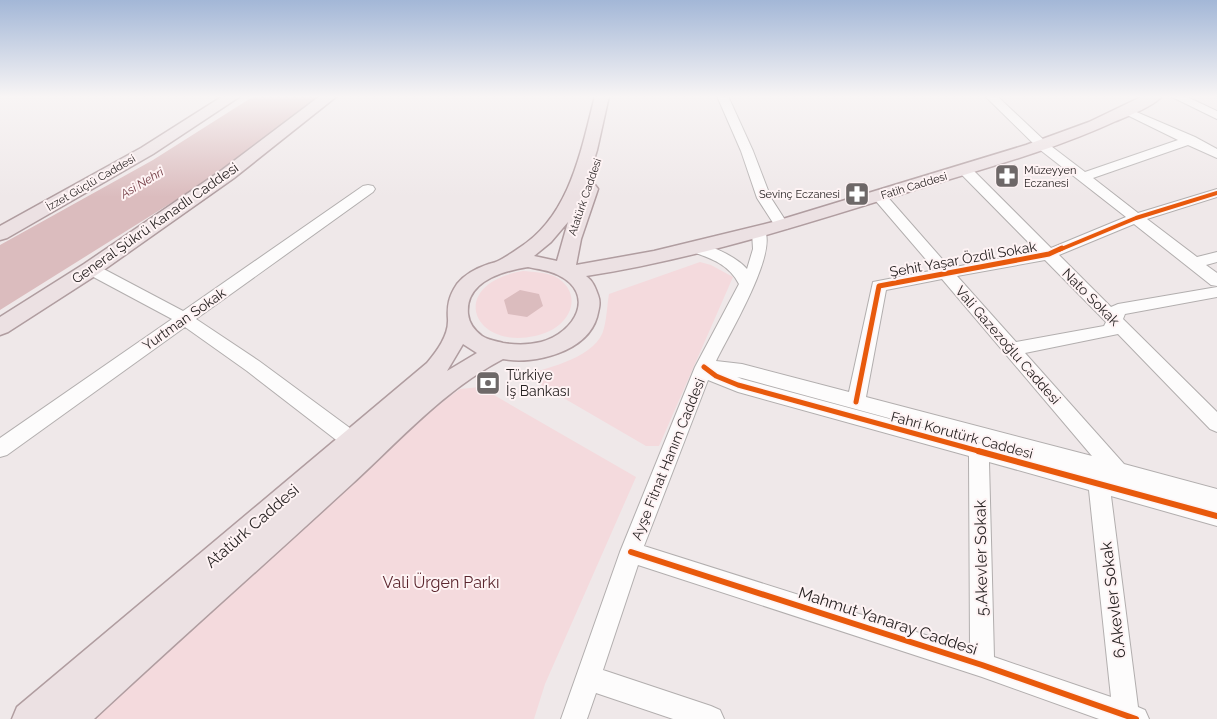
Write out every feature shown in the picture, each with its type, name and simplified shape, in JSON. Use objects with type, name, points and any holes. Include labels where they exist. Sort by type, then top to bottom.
[{"type":"main road","name":"İzzet Güçlü Caddesi","points":[[0,224],[171,130]]},
{"type":"main road","name":"İzzet Güçlü Caddesi","points":[[0,234],[147,151],[181,130]]},
{"type":"main road","name":"General Şükrü Kanadlı Caddesi","points":[[0,327],[90,269],[228,174],[286,130]]},
{"type":"main road","name":"Atatürk Caddesi","points":[[508,264],[547,237],[562,217],[581,172],[593,130]]},
{"type":"main road","name":"Atatürk Caddesi","points":[[568,271],[566,255],[606,130]]},
{"type":"main road","name":"Fatih Caddesi","points":[[568,271],[695,248],[782,226],[1043,146],[1082,130]]},
{"type":"main road","name":"Fatih Caddesi","points":[[588,290],[620,271],[665,254]]},
{"type":"main road","name":"Atatürk Caddesi","points":[[29,719],[430,375],[446,357],[455,341],[458,323],[456,308],[461,293],[473,280],[489,270],[508,264],[528,261],[548,263],[568,271],[580,279],[588,290],[591,304],[588,318],[578,332],[562,344],[542,351],[519,354],[497,352],[479,345],[466,335],[458,323]]},
{"type":"main road","name":"Atatürk Caddesi","points":[[69,719],[369,452],[418,406],[478,360],[497,352]]},
{"type":"street","points":[[737,130],[764,198],[782,226]]},
{"type":"street","points":[[1026,130],[1043,146],[1217,281]]},
{"type":"street","points":[[1168,130],[1217,154]]},
{"type":"street","points":[[1083,176],[1191,140]]},
{"type":"street","name":"Nato Sokak","points":[[965,170],[1217,424]]},
{"type":"street","name":"Yurtman Sokak","points":[[0,449],[368,189]]},
{"type":"street","name":"Şehit Yaşar Özdil Sokak","points":[[856,402],[879,286],[1049,254],[1136,218],[1217,193]]},
{"type":"street","name":"Vali Gazezoğlu Caddesi","points":[[880,197],[944,273],[1013,349],[1108,478]]},
{"type":"street","name":"Ayşe Fitnat Hanım Caddesi","points":[[574,719],[630,552],[704,367],[746,282],[755,268],[760,249],[759,232]]},
{"type":"street","points":[[695,248],[734,264],[743,273],[746,282]]},
{"type":"street","points":[[1194,263],[1217,257]]},
{"type":"street","points":[[90,269],[185,319],[253,366],[352,440]]},
{"type":"street","points":[[1013,349],[1111,331],[1118,310],[1217,292]]},
{"type":"street","name":"Fahri Korutürk Caddesi","points":[[704,367],[742,371],[856,402],[1108,478],[1217,516]]},
{"type":"street","name":"Fahri Korutürk Caddesi","points":[[704,367],[716,376],[738,385],[979,452],[1217,498]]},
{"type":"street","name":"5.Akevler Sokak","points":[[979,452],[982,665]]},
{"type":"street","name":"6.Akevler Sokak","points":[[1108,478],[1131,717]]},
{"type":"street","name":"Mahmut Yanaray Caddesi","points":[[630,552],[982,665],[1131,717]]},
{"type":"street","points":[[587,676],[711,719]]},
{"type":"green space","points":[[700,262],[711,265],[733,277],[659,446],[646,446],[524,375],[571,360],[592,347],[600,338],[604,328],[609,294]]},
{"type":"green space","points":[[523,271],[539,272],[554,276],[567,286],[572,299],[569,313],[556,327],[535,336],[513,338],[495,334],[483,325],[477,314],[477,301],[484,289],[499,278]]},
{"type":"green space","name":"Vali Ürgen Parkı","points":[[480,387],[636,477],[545,684],[534,719],[93,719],[411,425],[460,389]]},
{"type":"water","name":"Asi Nehri","points":[[201,130],[278,130],[227,168],[0,310],[0,245],[153,160]]},
{"type":"water","points":[[520,290],[539,294],[543,306],[527,317],[508,314],[504,300]]},
{"type":"cycle path","points":[[856,402],[879,286],[1049,254],[1136,218],[1217,193]]},
{"type":"cycle path","points":[[704,367],[716,376],[738,385],[1217,516]]},
{"type":"cycle path","points":[[631,552],[982,665],[1136,719]]},
{"type":"place","name":"Müzeyyen Eczanesi","points":[[1007,176]]},
{"type":"place","name":"Sevinç Eczanesi","points":[[857,194]]},
{"type":"place","name":"Türkiye İş Bankası","points":[[488,383]]}]
